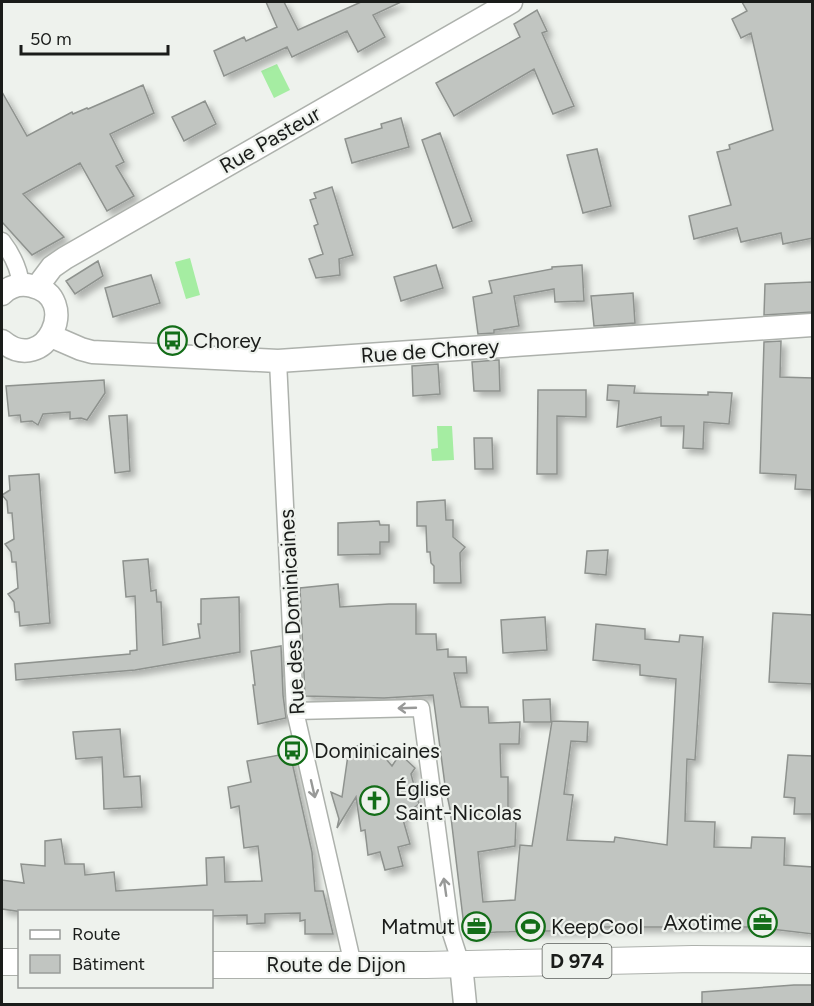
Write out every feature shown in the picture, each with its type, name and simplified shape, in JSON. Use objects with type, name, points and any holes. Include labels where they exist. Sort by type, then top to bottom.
[{"type":"main road","name":"D 974","points":[[461,964],[693,958],[813,960]]},
{"type":"main road","points":[[2,962],[18,962]]},
{"type":"main road","name":"Route de Dijon","points":[[213,964],[461,964]]},
{"type":"street","name":"Rue Pasteur","points":[[20,288],[64,258],[511,2]]},
{"type":"street","points":[[2,241],[19,271],[20,288],[48,296],[55,308],[56,322],[51,336],[39,347],[31,350],[14,348],[2,341]]},
{"type":"street","name":"Rue de Chorey","points":[[51,336],[81,350],[92,352],[279,361],[813,325]]},
{"type":"street","name":"Rue des Dominicaines","points":[[279,361],[295,711],[353,964]]},
{"type":"street","points":[[295,711],[421,708],[451,933],[461,964],[465,1005]]},
{"type":"shaded area","points":[[277,64],[290,90],[274,98],[261,71]]},
{"type":"shaded area","points":[[190,258],[200,295],[186,299],[175,262]]},
{"type":"shaded area","points":[[437,426],[452,426],[454,460],[432,461],[431,449],[438,448]]},
{"type":"building","points":[[266,2],[284,2],[298,30],[361,2],[401,2],[373,15],[385,37],[358,52],[347,31],[292,57],[287,47],[224,76],[214,51],[244,37],[246,41],[277,27]]},
{"type":"building","points":[[742,2],[813,2],[813,238],[783,244],[781,233],[741,242],[737,228],[694,239],[689,216],[731,205],[717,152],[730,149],[729,145],[773,130],[751,33],[741,38],[732,19],[747,11]]},
{"type":"building","points":[[537,10],[547,31],[542,33],[574,106],[553,114],[534,69],[454,116],[436,83],[520,37],[514,24]]},
{"type":"building","points":[[143,85],[154,113],[110,134],[124,162],[116,166],[134,196],[107,211],[80,163],[23,194],[64,237],[32,255],[2,222],[2,92],[27,136],[72,112],[73,114],[88,109]]},
{"type":"building","points":[[205,101],[216,124],[184,141],[172,117]]},
{"type":"building","points":[[401,118],[409,147],[352,163],[345,139],[382,128],[381,124]]},
{"type":"building","points":[[440,133],[472,221],[453,228],[422,140]]},
{"type":"building","points":[[597,149],[611,206],[583,213],[567,155]]},
{"type":"building","points":[[332,187],[353,255],[339,259],[340,275],[316,278],[309,259],[323,254],[314,226],[318,224],[310,200],[316,198],[314,193]]},
{"type":"building","points":[[98,261],[103,276],[75,294],[66,281]]},
{"type":"building","points":[[436,265],[443,288],[401,301],[394,277]]},
{"type":"building","points":[[582,265],[584,301],[555,302],[554,289],[514,296],[519,326],[494,330],[494,333],[478,334],[473,297],[492,293],[489,281],[552,269],[552,267]]},
{"type":"building","points":[[151,275],[160,303],[113,317],[105,288]]},
{"type":"building","points":[[813,282],[813,312],[764,315],[765,284]]},
{"type":"building","points":[[633,293],[635,323],[594,326],[591,296]]},
{"type":"building","points":[[781,341],[780,377],[813,378],[813,490],[795,489],[796,475],[760,473],[764,342]]},
{"type":"building","points":[[499,360],[500,391],[474,391],[472,362]]},
{"type":"building","points":[[438,364],[440,394],[413,396],[412,366]]},
{"type":"building","points":[[104,380],[105,393],[87,420],[70,419],[70,412],[43,414],[38,425],[32,421],[21,422],[20,415],[9,416],[6,386]]},
{"type":"building","points":[[608,385],[635,386],[634,393],[708,395],[708,392],[732,393],[729,424],[704,422],[703,449],[683,448],[684,426],[661,426],[661,417],[617,427],[619,401],[607,400]]},
{"type":"building","points":[[538,390],[586,390],[586,417],[557,416],[557,474],[537,474]]},
{"type":"building","points":[[127,415],[130,471],[115,473],[109,416]]},
{"type":"building","points":[[474,438],[492,438],[493,469],[475,469]]},
{"type":"building","points":[[39,474],[50,623],[20,626],[19,612],[15,612],[14,602],[8,594],[18,588],[16,562],[12,562],[11,552],[5,544],[14,539],[12,513],[8,513],[7,501],[2,495],[10,490],[9,476]]},
{"type":"building","points":[[445,500],[446,520],[453,520],[453,537],[465,547],[460,553],[461,583],[434,583],[434,566],[431,563],[430,552],[427,552],[426,526],[417,526],[417,502]]},
{"type":"building","points":[[379,521],[380,525],[389,525],[389,542],[380,542],[380,554],[338,555],[338,523]]},
{"type":"building","points":[[608,550],[606,575],[585,573],[587,551]]},
{"type":"building","points":[[148,559],[151,591],[156,590],[157,602],[161,602],[163,645],[200,638],[198,624],[201,624],[201,599],[239,597],[240,652],[135,670],[16,680],[15,664],[130,654],[130,651],[137,650],[135,596],[126,597],[123,561]]},
{"type":"building","points":[[338,584],[340,607],[416,604],[416,634],[436,634],[437,650],[448,649],[448,657],[466,657],[467,673],[454,673],[461,707],[488,707],[489,723],[520,722],[519,744],[500,744],[501,777],[508,777],[508,821],[516,821],[515,846],[478,852],[483,902],[515,900],[520,845],[532,846],[552,721],[588,722],[587,742],[571,741],[564,794],[573,795],[567,840],[614,842],[615,837],[667,845],[676,679],[640,675],[640,665],[593,660],[596,624],[645,629],[645,639],[679,642],[680,635],[703,637],[695,760],[687,759],[685,821],[715,822],[714,847],[751,848],[752,837],[785,838],[784,865],[813,867],[813,934],[754,927],[597,927],[596,930],[465,935],[433,695],[384,698],[305,696],[300,588]]},
{"type":"building","points":[[773,613],[813,615],[813,684],[769,682]]},
{"type":"building","points":[[545,617],[547,650],[503,653],[501,620]]},
{"type":"building","points":[[281,646],[286,718],[258,724],[251,651]]},
{"type":"building","points":[[550,699],[551,722],[524,722],[523,700]]},
{"type":"building","points":[[120,729],[124,777],[140,776],[142,807],[104,809],[102,757],[76,759],[73,732]]},
{"type":"building","name":"Église Saint-Nicolas","points":[[357,746],[375,746],[392,766],[400,754],[415,768],[411,774],[419,804],[402,816],[410,844],[398,847],[403,866],[385,870],[380,852],[368,855],[365,830],[361,831],[356,797],[337,828],[339,819],[331,792],[342,797],[348,755]]},
{"type":"building","points":[[290,753],[312,852],[315,891],[323,891],[333,934],[305,934],[305,920],[300,921],[300,913],[265,914],[265,923],[247,924],[247,915],[213,916],[213,910],[18,911],[2,909],[2,880],[24,883],[21,864],[45,866],[45,841],[61,839],[65,864],[84,864],[85,875],[114,872],[116,891],[207,885],[206,858],[224,857],[225,882],[262,881],[258,846],[244,848],[239,806],[231,808],[228,787],[251,782],[247,761]]},
{"type":"building","points":[[788,755],[813,756],[813,814],[794,814],[795,798],[784,797]]},
{"type":"building","points":[[813,985],[813,1005],[702,1005],[702,992]]},
{"type":"place","name":"Chorey","points":[[172,341]]},
{"type":"place","name":"Dominicaines","points":[[293,751]]},
{"type":"place","name":"Église Saint-Nicolas","points":[[374,801]]},
{"type":"place","name":"Axotime","points":[[763,923]]},
{"type":"place","name":"Matmut","points":[[476,927]]},
{"type":"place","name":"KeepCool","points":[[530,927]]}]
